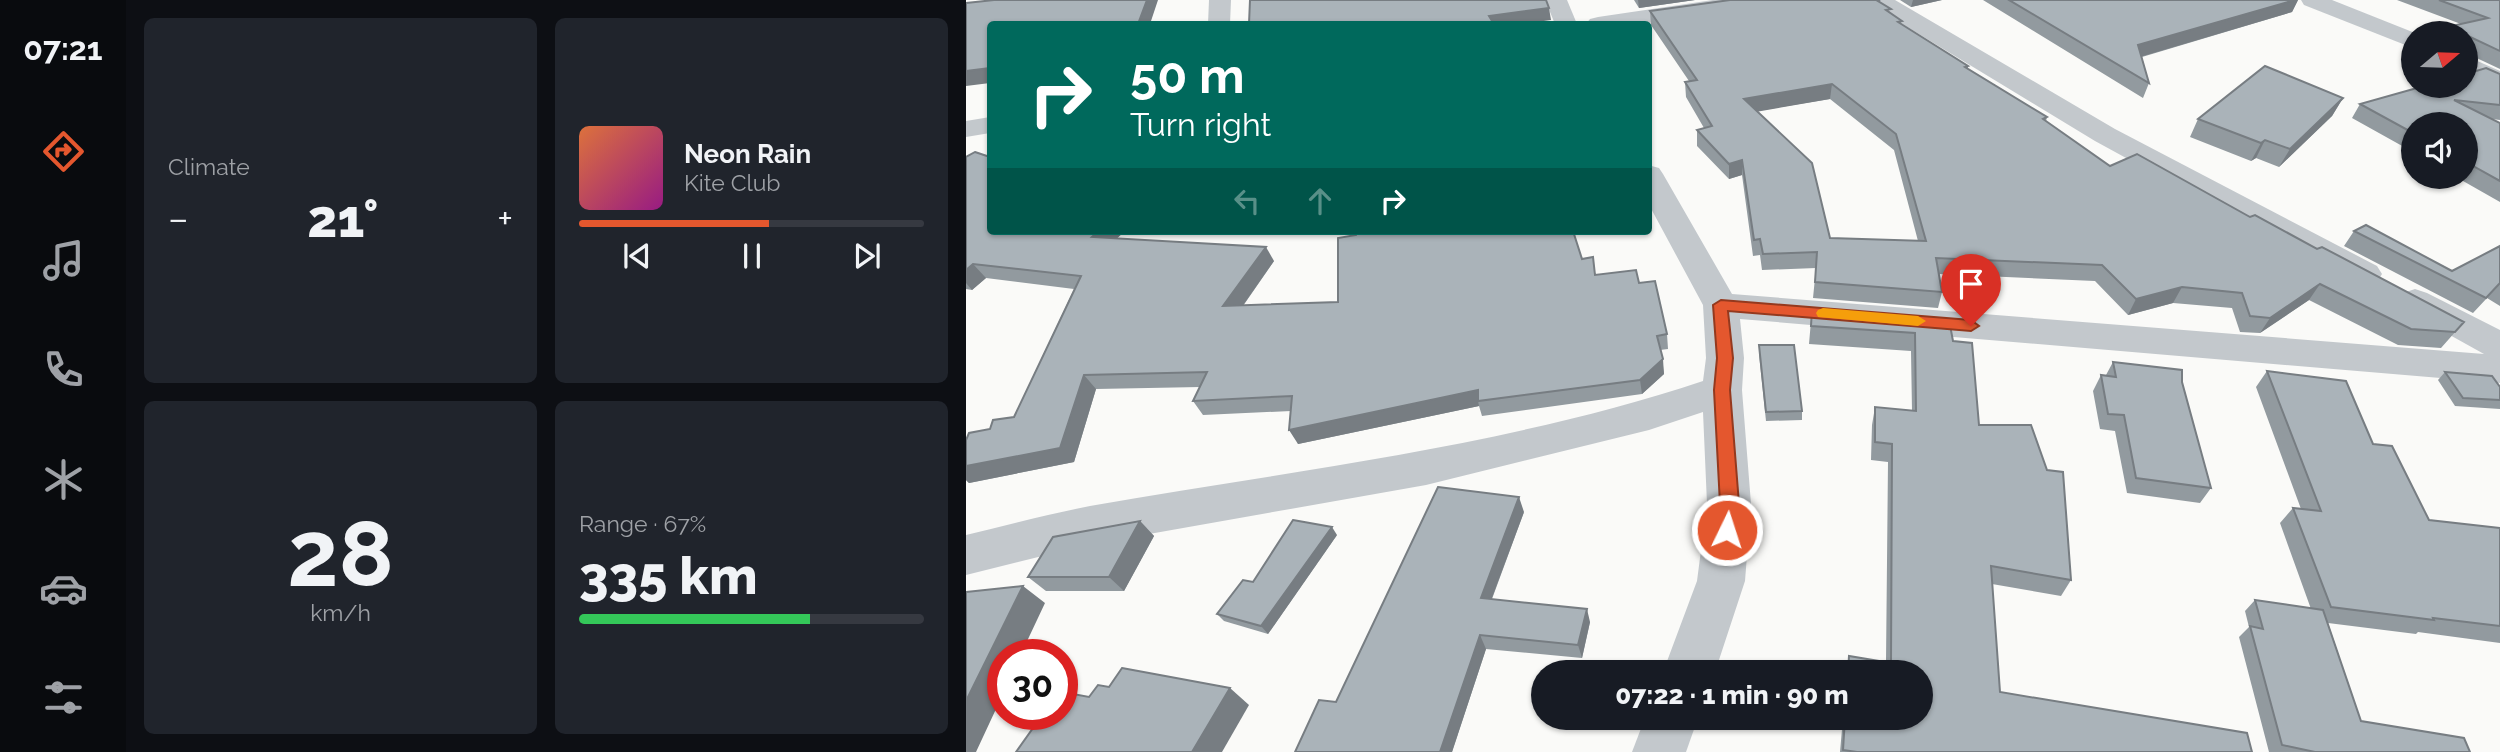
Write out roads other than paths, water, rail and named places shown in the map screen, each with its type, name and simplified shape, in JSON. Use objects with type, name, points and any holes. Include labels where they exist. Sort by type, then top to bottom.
[{"type":"street","points":[[1219,21],[1220,0]]},
{"type":"street","points":[[1556,0],[1565,21]]},
{"type":"street","points":[[1618,21],[1758,0]]},
{"type":"street","points":[[1880,0],[2105,135],[2500,346]]},
{"type":"street","points":[[2320,4],[2353,0]]},
{"type":"street","points":[[2320,4],[2401,36]]},
{"type":"street","points":[[2478,70],[2500,81]]},
{"type":"street","points":[[966,129],[987,126]]},
{"type":"street","points":[[1652,181],[1721,305],[1725,358],[1722,390],[1730,504],[1721,581],[1693,660]]},
{"type":"street","points":[[1721,305],[2500,369]]},
{"type":"street","points":[[966,555],[1087,526],[1426,468],[1649,415],[1722,390]]},
{"type":"street","points":[[1659,752],[1667,730]]}]
